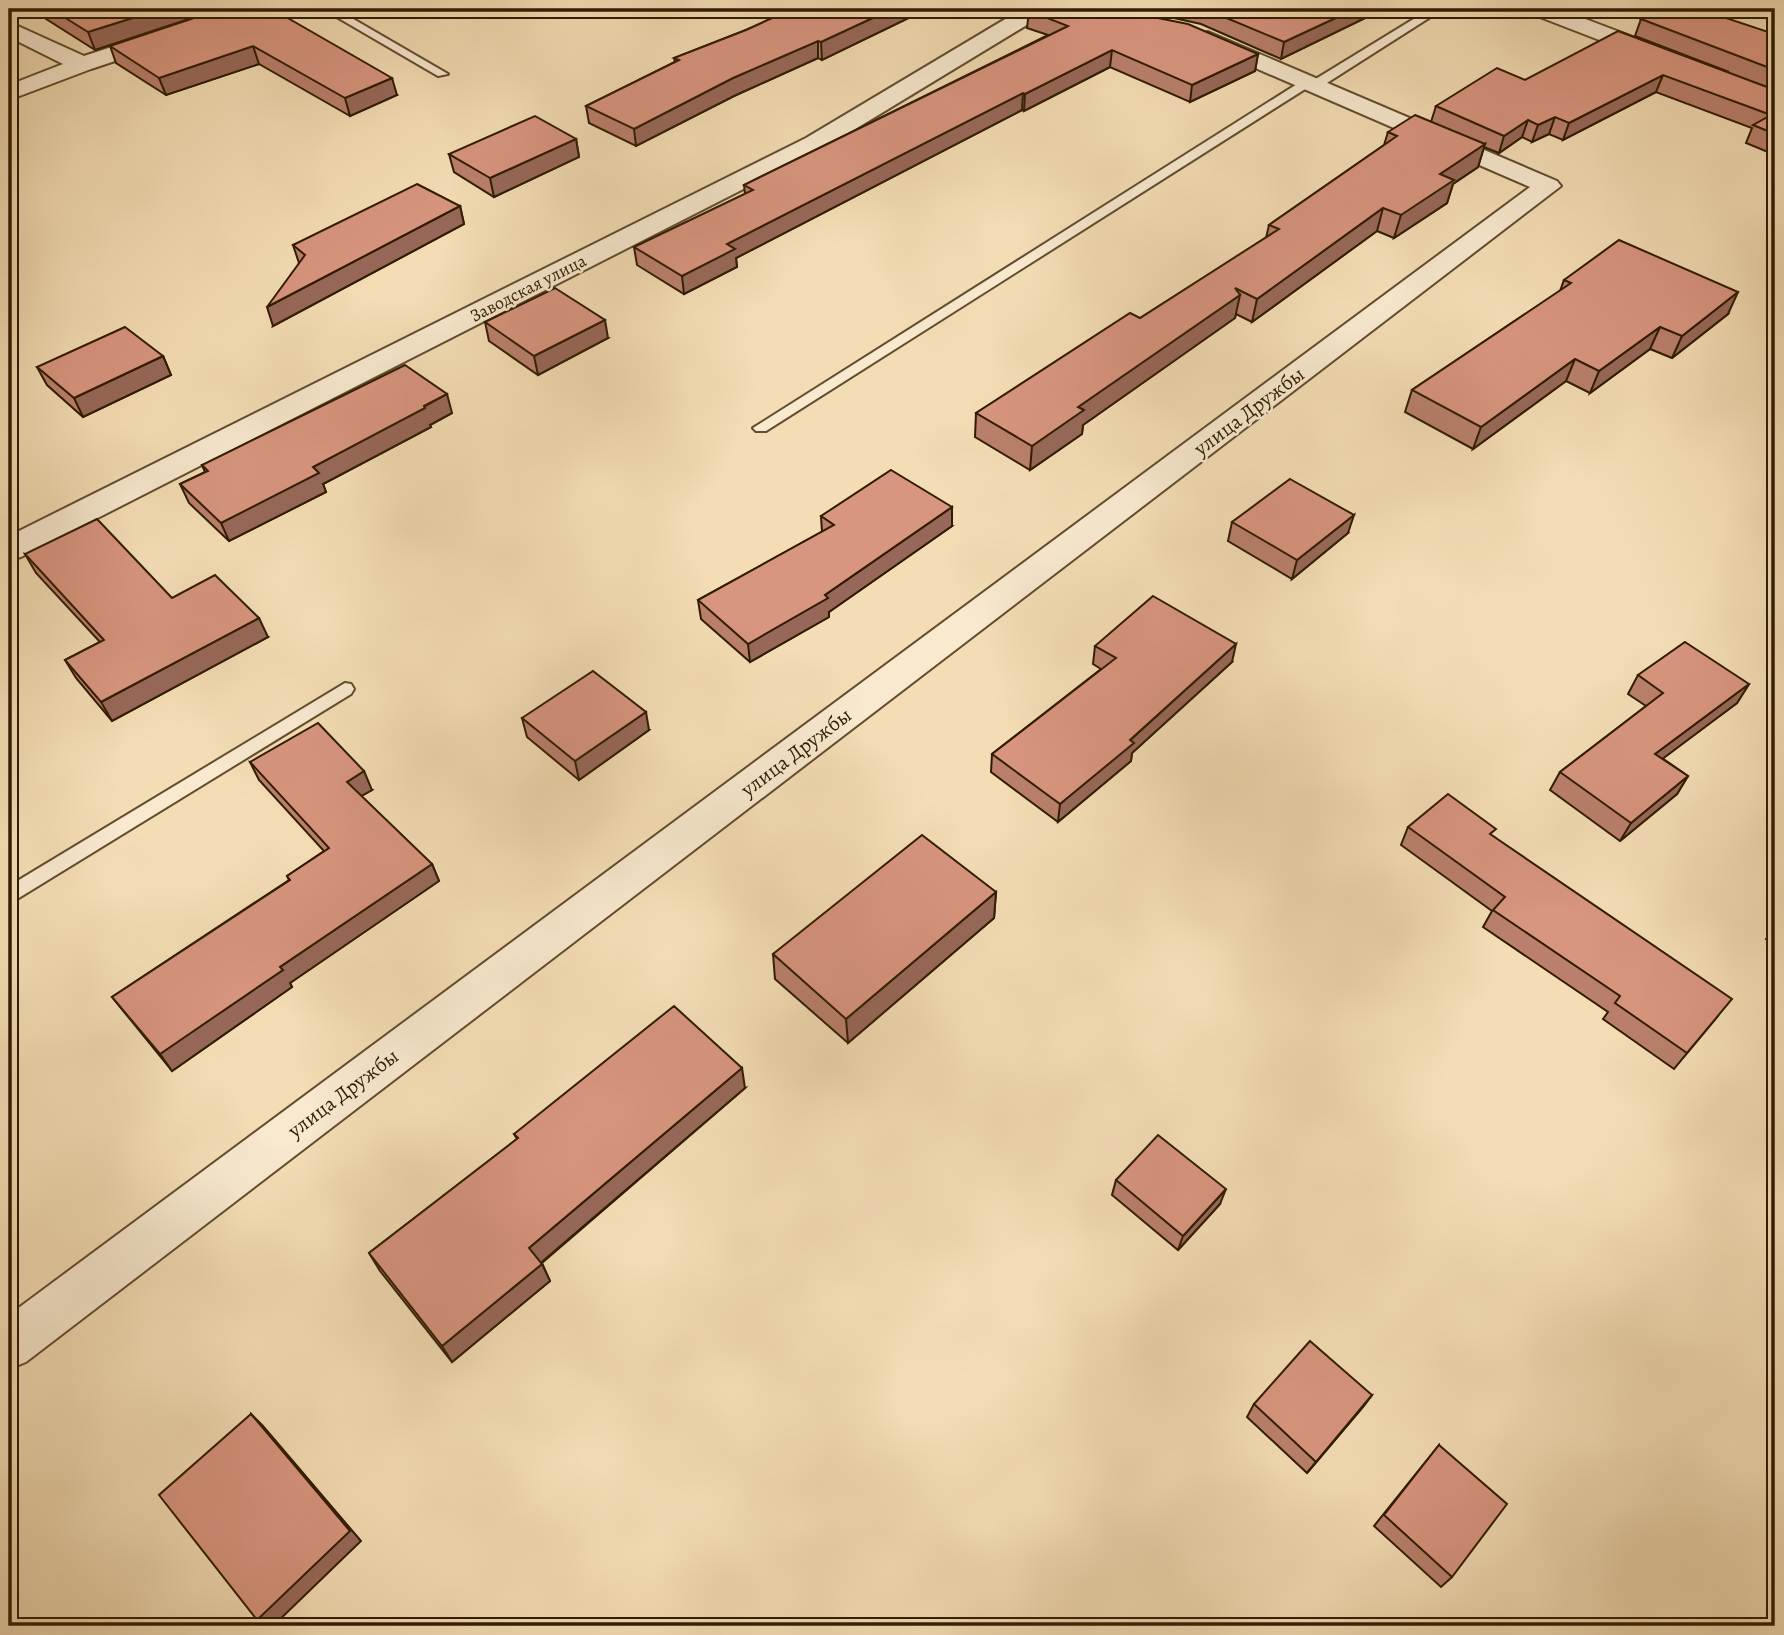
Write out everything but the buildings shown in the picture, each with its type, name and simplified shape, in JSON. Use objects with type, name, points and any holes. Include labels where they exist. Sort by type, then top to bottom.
[{"type":"street","points":[[9,93],[83,64],[248,9]]},
{"type":"street","name":"Заводская улица","points":[[9,549],[815,143],[1037,9]]},
{"type":"street","points":[[1540,9],[1676,62]]},
{"type":"street","points":[[9,29],[83,64]]},
{"type":"street","points":[[1192,32],[1312,83]]},
{"type":"street","name":"улица Дружбы","points":[[9,1345],[1548,186],[1312,83]]},
{"type":"lane","points":[[328,9],[442,74]]},
{"type":"lane","points":[[761,428],[1312,83],[1437,9]]},
{"type":"lane","points":[[9,896],[345,689]]}]
